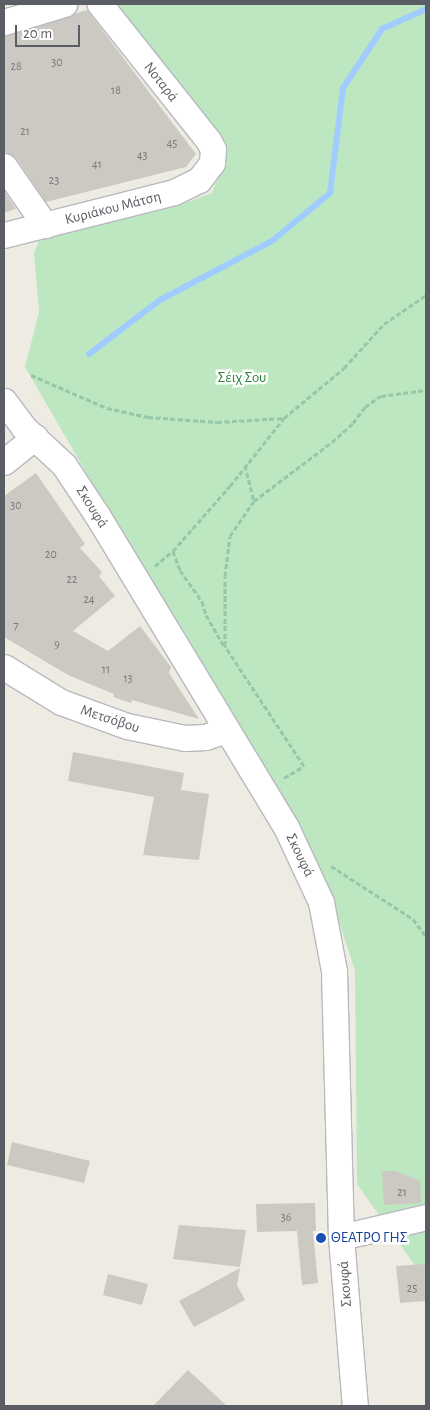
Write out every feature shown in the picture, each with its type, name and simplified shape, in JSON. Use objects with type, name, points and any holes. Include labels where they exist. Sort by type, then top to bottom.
[{"type":"street","points":[[4,22],[64,4]]},
{"type":"street","name":"Νοταρά","points":[[100,4],[208,140],[213,149],[212,164]]},
{"type":"street","name":"Κυριάκου Μάτση","points":[[4,235],[179,190],[199,180],[212,164]]},
{"type":"street","points":[[4,166],[45,225]]},
{"type":"street","name":"Σκουφά","points":[[4,401],[21,424],[69,472],[263,788],[313,880],[331,947],[341,1237],[353,1402]]},
{"type":"street","points":[[4,462],[35,437]]},
{"type":"street","name":"Μετσόβου","points":[[4,667],[61,702],[127,726],[184,738],[205,738],[226,730]]},
{"type":"street","points":[[341,1237],[426,1217]]},
{"type":"path","points":[[135,578],[173,551],[284,418],[344,368],[384,324],[426,295]]},
{"type":"path","points":[[31,375],[107,408],[148,417],[217,422],[284,418]]},
{"type":"path","points":[[224,646],[224,576],[230,536],[254,501],[295,473],[353,423],[365,407],[381,396],[426,390]]},
{"type":"path","points":[[245,465],[254,501]]},
{"type":"path","points":[[173,551],[180,570],[202,600],[206,615],[224,646],[304,766],[263,788]]},
{"type":"path","points":[[328,864],[413,919],[426,936]]},
{"type":"green space","name":"Σέιχ Σου","points":[[111,4],[426,4],[426,1281],[357,1184],[355,971],[329,891],[25,367],[39,312],[34,253],[39,240],[177,206],[212,193],[224,162],[223,141],[215,129]]},
{"type":"building","points":[[87,10],[196,154],[186,167],[46,202],[16,158],[4,152],[4,36]]},
{"type":"building","points":[[4,191],[16,209],[4,213]]},
{"type":"building","points":[[36,473],[85,544],[80,548],[102,572],[99,576],[115,596],[73,631],[108,651],[140,626],[171,667],[169,673],[199,719],[132,700],[131,703],[113,697],[114,694],[68,675],[4,637],[4,496]]},
{"type":"building","points":[[73,752],[184,773],[181,790],[209,794],[199,860],[143,855],[154,797],[68,781]]},
{"type":"building","points":[[12,1142],[90,1161],[84,1183],[7,1165]]},
{"type":"building","points":[[382,1171],[396,1171],[420,1181],[421,1203],[384,1205]]},
{"type":"building","points":[[315,1203],[316,1231],[313,1231],[318,1283],[302,1285],[297,1231],[257,1232],[256,1204]]},
{"type":"building","points":[[179,1225],[246,1230],[240,1267],[173,1259]]},
{"type":"building","points":[[426,1264],[426,1301],[400,1303],[396,1266]]},
{"type":"building","points":[[240,1268],[237,1285],[245,1300],[194,1327],[179,1301]]},
{"type":"building","points":[[108,1274],[148,1284],[142,1305],[103,1295]]},
{"type":"building","points":[[188,1370],[227,1406],[153,1406]]},
{"type":"waterway","points":[[89,354],[160,300],[272,241],[330,193],[343,88],[382,29],[426,9]]},
{"type":"place","name":"ΘΕΑΤΡΟ ΓΗΣ","points":[[321,1238]]}]
